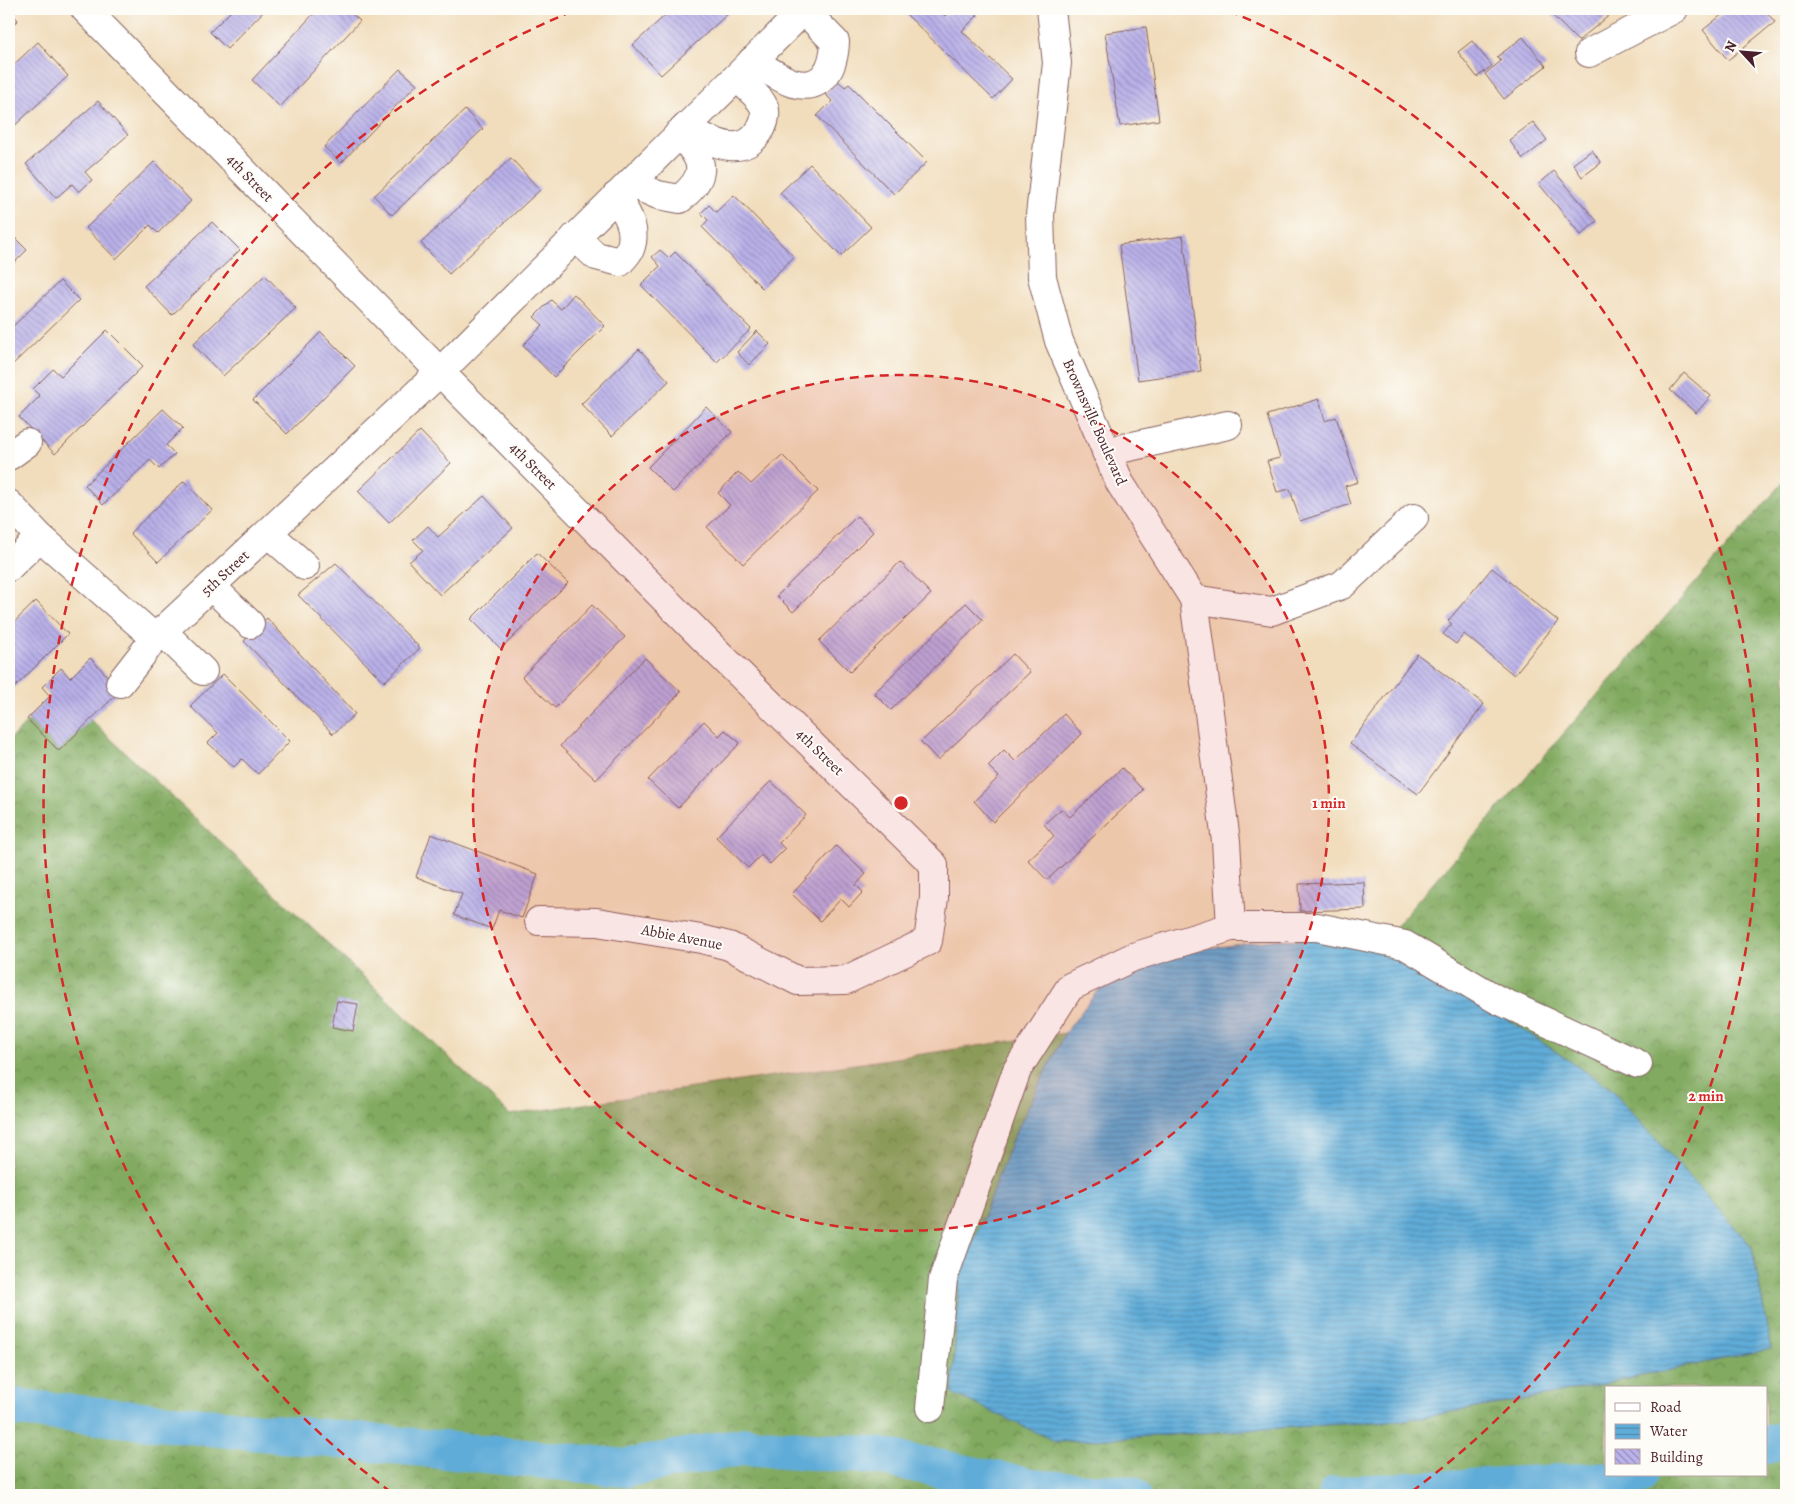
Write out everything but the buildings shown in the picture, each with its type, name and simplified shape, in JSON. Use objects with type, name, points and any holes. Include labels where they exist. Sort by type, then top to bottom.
[{"type":"street","name":"4th Street","points":[[84,9],[759,694],[934,865],[934,898],[928,940]]},
{"type":"street","name":"5th Street","points":[[120,683],[158,635],[440,372],[804,9]]},
{"type":"street","points":[[744,69],[794,83],[810,84],[827,74],[834,57],[835,42],[804,9]]},
{"type":"street","name":"Brownsville Boulevard","points":[[1051,9],[1057,63],[1040,216],[1042,277],[1059,341],[1120,483],[1194,599]]},
{"type":"street","points":[[1589,53],[1674,9]]},
{"type":"street","points":[[682,130],[717,144],[737,147],[747,144],[758,134],[765,120],[764,105],[744,69]]},
{"type":"street","points":[[575,238],[596,256],[620,262],[630,249],[632,232],[623,190],[680,199],[691,190],[698,179],[701,166],[697,154],[682,130]]},
{"type":"street","points":[[1106,452],[1228,425]]},
{"type":"street","points":[[9,504],[40,537],[203,671]]},
{"type":"street","points":[[1231,927],[1226,841],[1194,599],[1272,611],[1342,585],[1414,518]]},
{"type":"street","points":[[268,533],[305,566]]},
{"type":"street","points":[[9,567],[40,537]]},
{"type":"street","points":[[211,586],[250,624]]},
{"type":"street","name":"Abbie Avenue","points":[[540,922],[598,922],[701,939],[728,946],[798,981],[846,980],[928,940]]},
{"type":"street","points":[[930,1408],[943,1279],[1017,1070],[1070,987],[1133,957],[1231,927],[1317,926],[1405,945],[1496,999],[1638,1064]]},
{"type":"green space","points":[[1786,479],[1786,1495],[9,1495],[9,740],[59,690],[510,1115],[1065,1033],[1012,1140],[959,1281],[952,1392],[1057,1442],[1404,1420],[1534,1398],[1771,1349],[1752,1247],[1611,1089],[1470,994],[1380,944]]},
{"type":"water","points":[[1280,939],[1380,944],[1470,994],[1611,1089],[1752,1247],[1771,1349],[1534,1398],[1404,1420],[1057,1442],[952,1393],[959,1281],[1012,1140],[1065,1033],[1109,976],[1187,951]]},
{"type":"waterway","points":[[9,1407],[626,1468],[746,1446],[878,1456],[1040,1489],[1131,1495]]},
{"type":"waterway","points":[[1768,1444],[1786,1440]]},
{"type":"waterway","points":[[1337,1495],[1617,1480],[1635,1476]]}]
